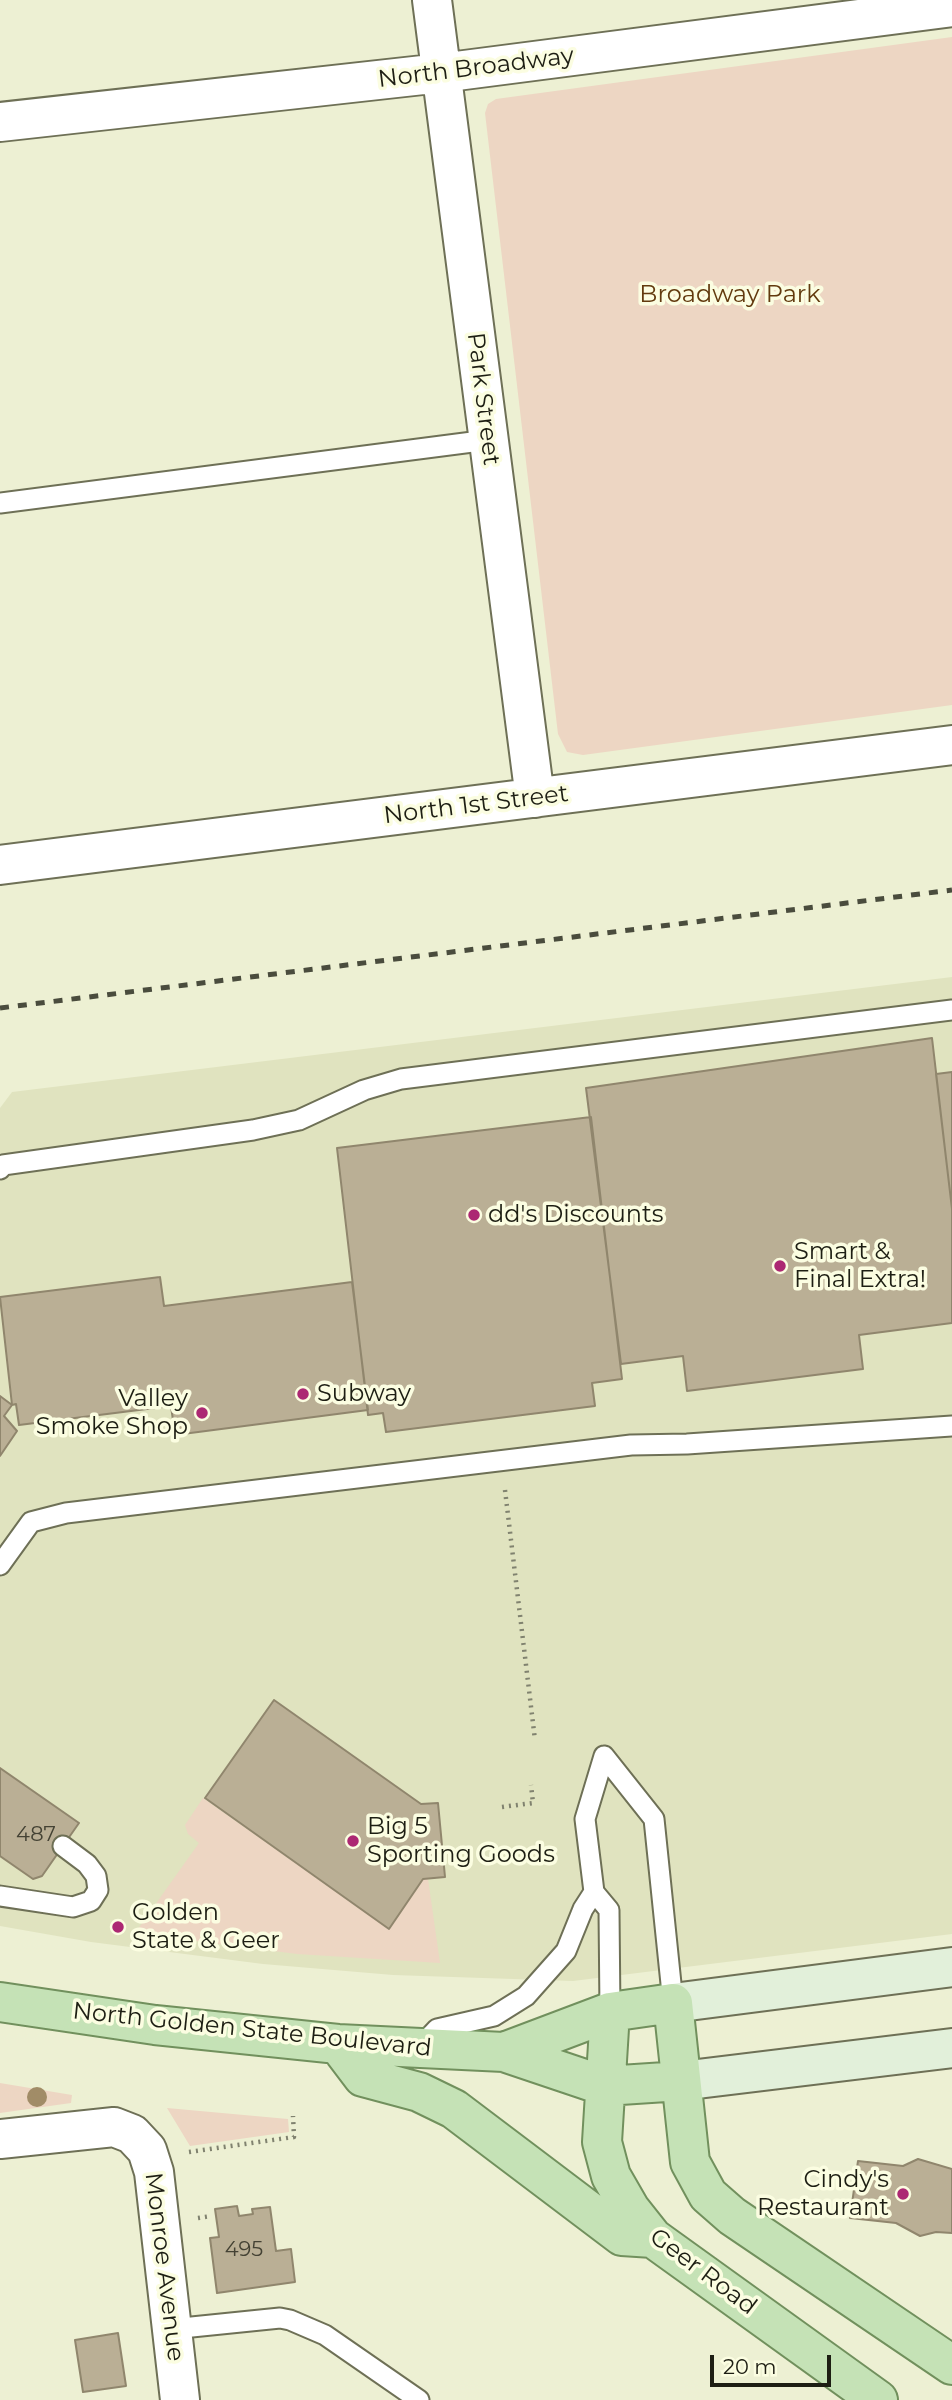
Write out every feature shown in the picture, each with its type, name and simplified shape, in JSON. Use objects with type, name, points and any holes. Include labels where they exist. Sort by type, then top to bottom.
[{"type":"main road","name":"North Golden State Boulevard","points":[[504,2052],[610,2012],[952,1968]]},
{"type":"main road","name":"North Golden State Boulevard","points":[[0,2002],[155,2025],[338,2044],[504,2052],[605,2086],[681,2081],[952,2048]]},
{"type":"main road","points":[[673,2003],[690,2162],[702,2186],[715,2203],[952,2365]]},
{"type":"main road","name":"Geer Road","points":[[610,2012],[602,2128],[607,2165],[623,2197],[653,2238],[878,2400]]},
{"type":"main road","points":[[338,2044],[363,2077],[419,2092],[454,2109],[622,2236],[653,2238]]},
{"type":"street","name":"Park Street","points":[[432,0],[535,798]]},
{"type":"street","name":"North Broadway","points":[[0,122],[441,73],[952,7]]},
{"type":"street","name":"North 1st Street","points":[[0,865],[952,745]]},
{"type":"street","name":"Monroe Avenue","points":[[0,2139],[102,2126],[121,2128],[138,2138],[147,2150],[154,2172],[180,2400]]},
{"type":"lane","points":[[0,503],[488,440]]},
{"type":"lane","points":[[0,1169],[3,1165],[253,1130],[299,1120],[364,1090],[401,1079],[952,1010]]},
{"type":"lane","points":[[0,1565],[32,1522],[66,1513],[631,1445],[687,1444],[952,1426]]},
{"type":"lane","points":[[610,2012],[609,1910],[594,1892],[584,1819],[604,1756],[654,1819],[673,2003]]},
{"type":"lane","points":[[0,1896],[73,1906],[90,1901],[98,1890],[96,1876],[87,1864],[63,1846]]},
{"type":"lane","points":[[418,2049],[437,2029],[494,2016],[526,1996],[566,1951],[583,1909],[594,1892]]},
{"type":"lane","points":[[172,2329],[280,2318],[290,2320],[325,2335],[419,2400]]},
{"type":"path","points":[[504,1485],[535,1740]]},
{"type":"path","points":[[502,1807],[533,1803],[531,1785]]},
{"type":"path","points":[[184,2152],[294,2137],[293,2116]]},
{"type":"shaded area","points":[[952,977],[952,1934],[573,1981],[393,1975],[263,1964],[91,1942],[0,1926],[0,1108],[12,1092]]},
{"type":"green space","name":"Broadway Park","points":[[952,37],[952,705],[583,755],[567,752],[558,734],[485,113],[488,104],[496,99]]},
{"type":"green space","points":[[203,1798],[388,1928],[423,1879],[428,1879],[440,1963],[297,1954],[135,1933],[199,1843],[188,1834],[185,1825]]},
{"type":"green space","points":[[0,2083],[72,2095],[71,2103],[0,2113]]},
{"type":"green space","points":[[167,2108],[288,2119],[289,2132],[190,2146]]},
{"type":"building","name":"Smart & Final Extra!","points":[[932,1038],[952,1209],[952,1323],[859,1335],[863,1369],[687,1391],[683,1356],[621,1364],[586,1088]]},
{"type":"building","points":[[952,1072],[952,1209],[936,1074]]},
{"type":"building","name":"dd's Discounts","points":[[591,1117],[622,1379],[592,1383],[595,1406],[386,1432],[383,1413],[368,1415],[337,1148]]},
{"type":"building","points":[[160,1277],[164,1306],[352,1282],[368,1410],[175,1435],[171,1406],[19,1425],[16,1404],[12,1405],[0,1297]]},
{"type":"building","points":[[0,1396],[12,1405],[4,1416],[17,1431],[0,1456]]},
{"type":"building","name":"Big 5 Sporting Goods","points":[[274,1700],[421,1804],[438,1803],[445,1877],[423,1879],[389,1929],[205,1798]]},
{"type":"building","points":[[0,1768],[79,1823],[42,1876],[33,1879],[0,1856]]},
{"type":"building","name":"Cindy's Restaurant","points":[[918,2159],[952,2169],[952,2233],[936,2232],[920,2236],[896,2223],[850,2218],[858,2161],[903,2166]]},
{"type":"building","points":[[237,2206],[239,2216],[253,2214],[252,2209],[270,2207],[276,2251],[291,2249],[295,2282],[217,2293],[210,2238],[219,2237],[215,2209]]},
{"type":"building","points":[[118,2333],[126,2386],[83,2392],[75,2340]]},
{"type":"railway","points":[[0,1008],[952,890]]},
{"type":"place","name":"dd's Discounts","points":[[474,1215]]},
{"type":"place","name":"Smart & Final Extra!","points":[[780,1266]]},
{"type":"place","name":"Subway","points":[[303,1394]]},
{"type":"place","name":"Valley Smoke Shop","points":[[202,1413]]},
{"type":"place","name":"Big 5 Sporting Goods","points":[[353,1841]]},
{"type":"place","name":"Golden State & Geer","points":[[118,1927]]},
{"type":"place","name":"Cindy's Restaurant","points":[[903,2194]]}]
